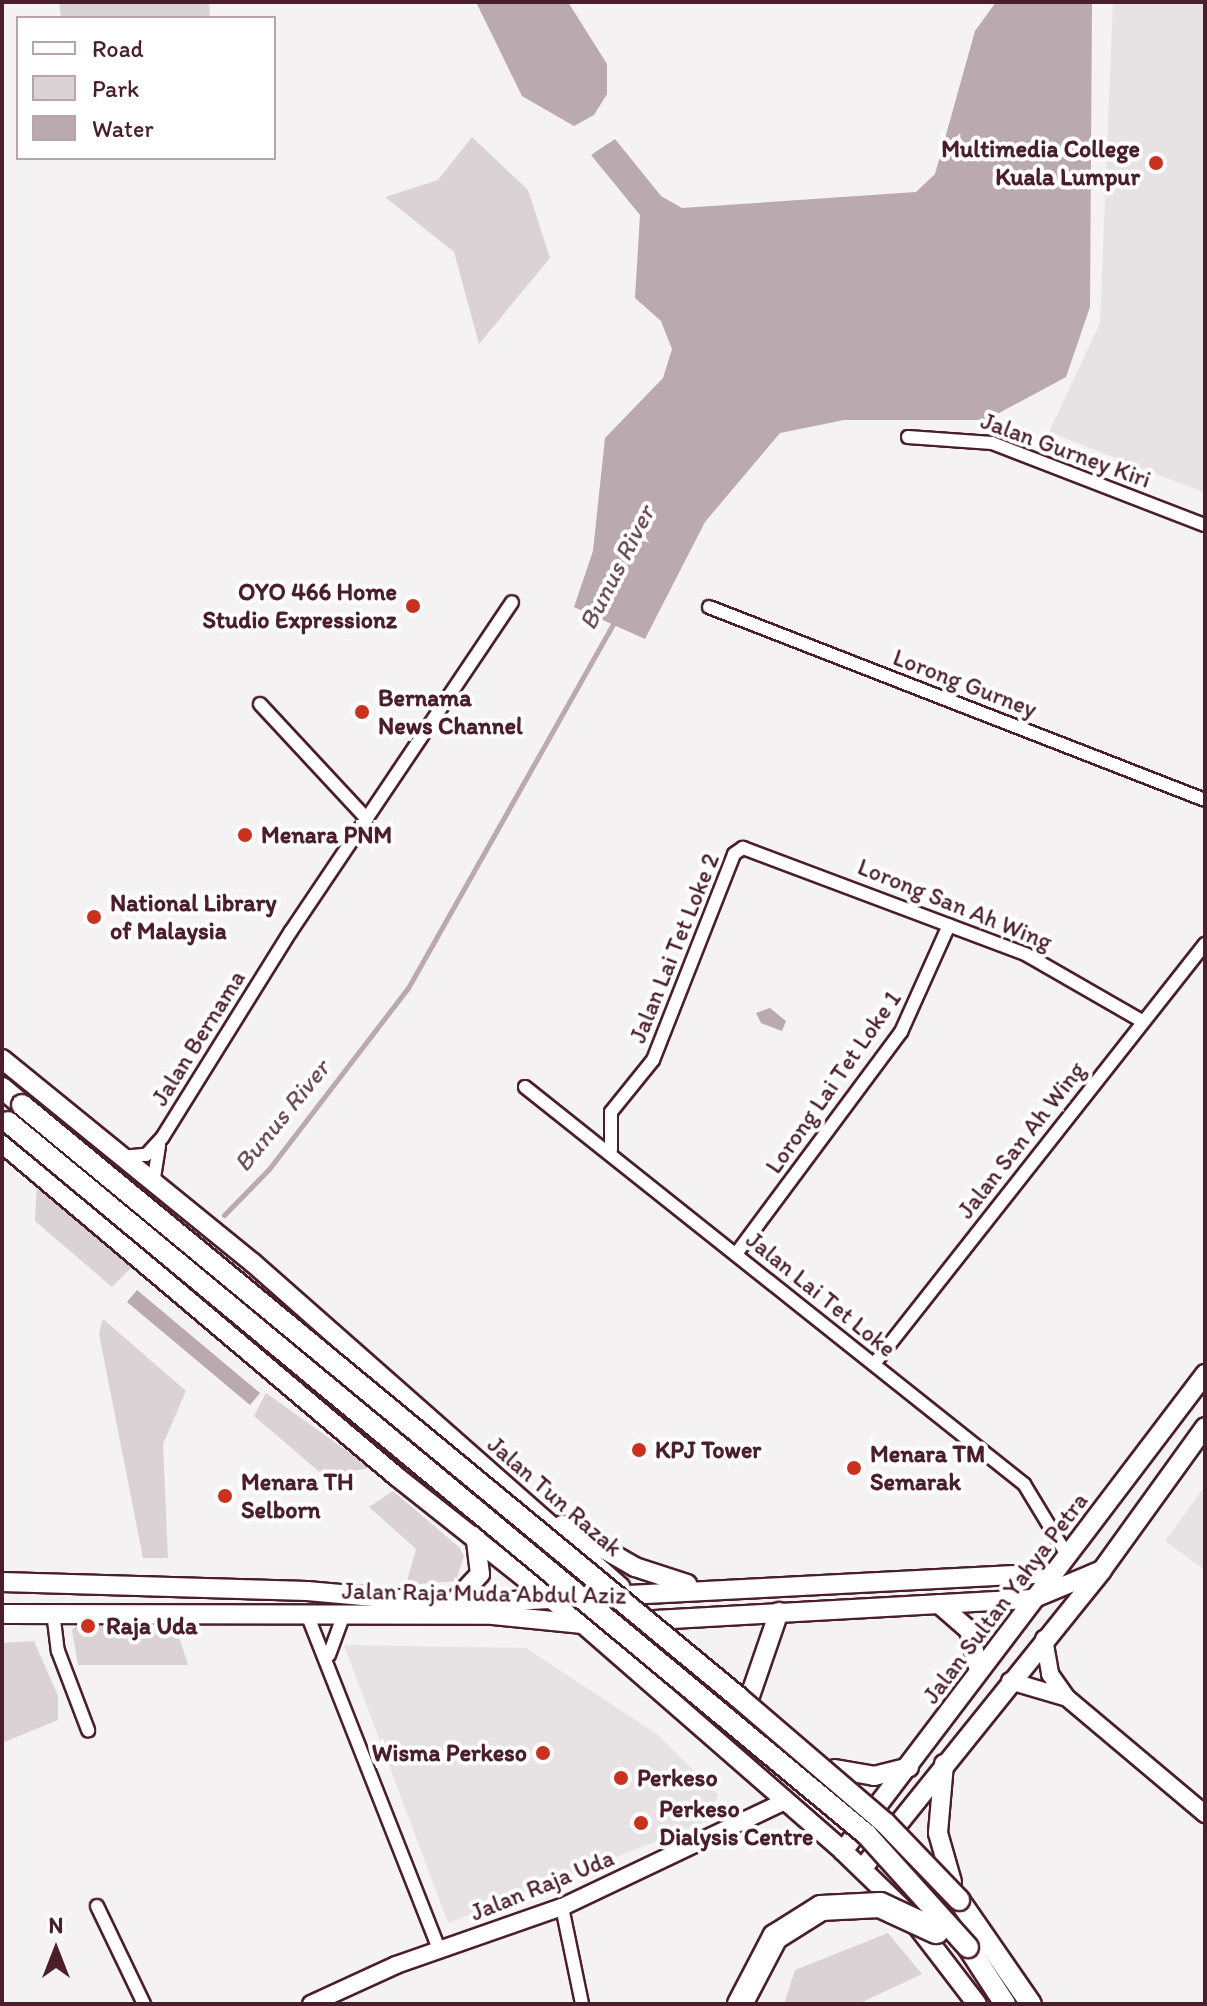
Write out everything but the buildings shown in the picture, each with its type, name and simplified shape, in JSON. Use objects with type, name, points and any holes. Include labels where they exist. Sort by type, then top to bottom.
[{"type":"highway","points":[[740,2004],[775,1937],[821,1908],[880,1905],[936,1931]]},
{"type":"main road","name":"Jalan Tun Razak","points":[[2,1059],[253,1263],[425,1418],[878,1806],[952,1882],[1042,2004]]},
{"type":"main road","name":"Jalan Tun Razak","points":[[2,1088],[885,1823],[959,1900],[1031,2004]]},
{"type":"main road","points":[[5,1119],[867,1835],[939,1910],[1005,2004]]},
{"type":"main road","points":[[2,1143],[372,1455],[583,1624],[843,1851],[908,1914],[977,2004]]},
{"type":"main road","name":"Jalan Sultan Yahya Petra","points":[[843,1851],[1205,1374]]},
{"type":"main road","points":[[372,1455],[398,1465],[424,1459],[431,1446],[425,1418]]},
{"type":"main road","points":[[862,1869],[944,1762],[1102,1570],[1205,1427]]},
{"type":"main road","points":[[522,1501],[635,1567],[709,1588]]},
{"type":"main road","points":[[452,1604],[480,1574],[474,1534]]},
{"type":"main road","name":"Jalan Raja Muda Abdul Aziz","points":[[2,1614],[344,1614],[583,1624],[1032,1599],[1102,1570]]},
{"type":"main road","name":"Jalan Raja Muda Abdul Aziz","points":[[2,1582],[307,1591],[452,1604],[555,1601],[709,1588],[1053,1573]]},
{"type":"main road","points":[[307,1591],[307,1614]]},
{"type":"main road","points":[[939,1604],[969,1630],[979,1671]]},
{"type":"main road","points":[[750,1696],[779,1612]]},
{"type":"main road","points":[[944,1762],[939,1851],[952,1882]]},
{"type":"main road","points":[[835,1769],[874,1776],[909,1767]]},
{"type":"street","name":"Jalan Gurney Kiri","points":[[908,437],[992,443],[1205,525]]},
{"type":"street","name":"Jalan Bernama","points":[[119,1156],[146,1155],[162,1138],[367,819],[512,602]]},
{"type":"street","name":"Lorong Gurney","points":[[709,607],[1205,800]]},
{"type":"street","points":[[260,704],[367,819]]},
{"type":"street","name":"Lorong San Ah Wing","points":[[743,848],[1053,967],[1142,1021]]},
{"type":"street","name":"Jalan Lai Tet Loke 2","points":[[611,1150],[611,1112],[653,1060],[734,854],[743,848]]},
{"type":"street","name":"Lorong Lai Tet Loke 1","points":[[736,1254],[901,1032],[949,925]]},
{"type":"street","name":"Jalan San Ah Wing","points":[[874,1364],[1205,944]]},
{"type":"street","name":"Jalan Lai Tet Loke","points":[[525,1087],[611,1150],[1024,1484],[1067,1555]]},
{"type":"street","name":"Jalan Bernama","points":[[153,1184],[162,1138]]},
{"type":"street","points":[[53,1612],[58,1651],[88,1730]]},
{"type":"street","points":[[307,1614],[330,1658],[440,1951]]},
{"type":"street","points":[[330,1658],[344,1614]]},
{"type":"street","points":[[1044,1639],[1050,1674],[1066,1697],[1205,1814]]},
{"type":"street","points":[[1010,1681],[1066,1697]]},
{"type":"street","name":"Jalan Raja Uda","points":[[311,2004],[440,1951],[562,1907],[785,1801]]},
{"type":"street","points":[[97,1906],[144,2004]]},
{"type":"street","points":[[562,1907],[582,2004]]},
{"type":"shaded area","name":"Multimedia College Kuala Lumpur","points":[[1113,2],[1205,2],[1205,493],[1049,432],[1100,323]]},
{"type":"shaded area","points":[[1205,1486],[1205,1570],[1165,1541]]},
{"type":"shaded area","points":[[344,1645],[526,1648],[658,1735],[718,1795],[708,1821],[448,1923]]},
{"type":"green space","points":[[59,2],[209,2],[210,16],[61,16]]},
{"type":"green space","points":[[472,137],[528,190],[550,258],[479,344],[454,252],[385,197],[438,180]]},
{"type":"green space","points":[[37,1182],[132,1267],[112,1287],[35,1221]]},
{"type":"green space","points":[[103,1319],[186,1391],[163,1444],[168,1558],[143,1558],[99,1334]]},
{"type":"green space","points":[[266,1393],[371,1468],[323,1475],[254,1416]]},
{"type":"green space","points":[[393,1491],[459,1547],[464,1556],[456,1581],[406,1585],[416,1549],[369,1507]]},
{"type":"green space","points":[[80,1622],[176,1627],[188,1665],[78,1665],[72,1630]]},
{"type":"green space","points":[[34,1641],[58,1696],[58,1720],[2,1743],[2,1643]]},
{"type":"green space","points":[[888,1933],[922,1974],[858,2004],[784,2004],[795,1970]]},
{"type":"water","points":[[476,2],[568,2],[607,64],[607,94],[594,115],[574,126],[522,96]]},
{"type":"water","points":[[996,2],[1092,2],[1090,307],[1066,377],[986,420],[844,420],[780,433],[705,522],[645,639],[574,607],[593,551],[605,438],[663,378],[672,349],[661,321],[635,298],[640,215],[591,155],[615,139],[661,196],[682,208],[916,192],[935,174],[975,31]]},
{"type":"water","points":[[770,1008],[786,1021],[782,1031],[761,1023],[756,1013]]},
{"type":"water","points":[[137,1290],[260,1393],[250,1405],[127,1302]]},
{"type":"waterway","name":"Bunus River","points":[[224,1215],[269,1169],[408,988],[615,620]]},
{"type":"place","name":"Multimedia College Kuala Lumpur","points":[[1156,163]]},
{"type":"place","name":"OYO 466 Home Studio Expressionz","points":[[413,606]]},
{"type":"place","name":"Bernama News Channel","points":[[362,712]]},
{"type":"place","name":"Menara PNM","points":[[245,835]]},
{"type":"place","name":"National Library of Malaysia","points":[[94,917]]},
{"type":"place","name":"KPJ Tower","points":[[639,1450]]},
{"type":"place","name":"Menara TM Semarak","points":[[854,1468]]},
{"type":"place","name":"Menara TH Selborn","points":[[225,1496]]},
{"type":"place","name":"Raja Uda","points":[[88,1626]]},
{"type":"place","name":"Wisma Perkeso","points":[[543,1753]]},
{"type":"place","name":"Perkeso","points":[[621,1778]]},
{"type":"place","name":"Perkeso Dialysis Centre","points":[[641,1823]]}]
